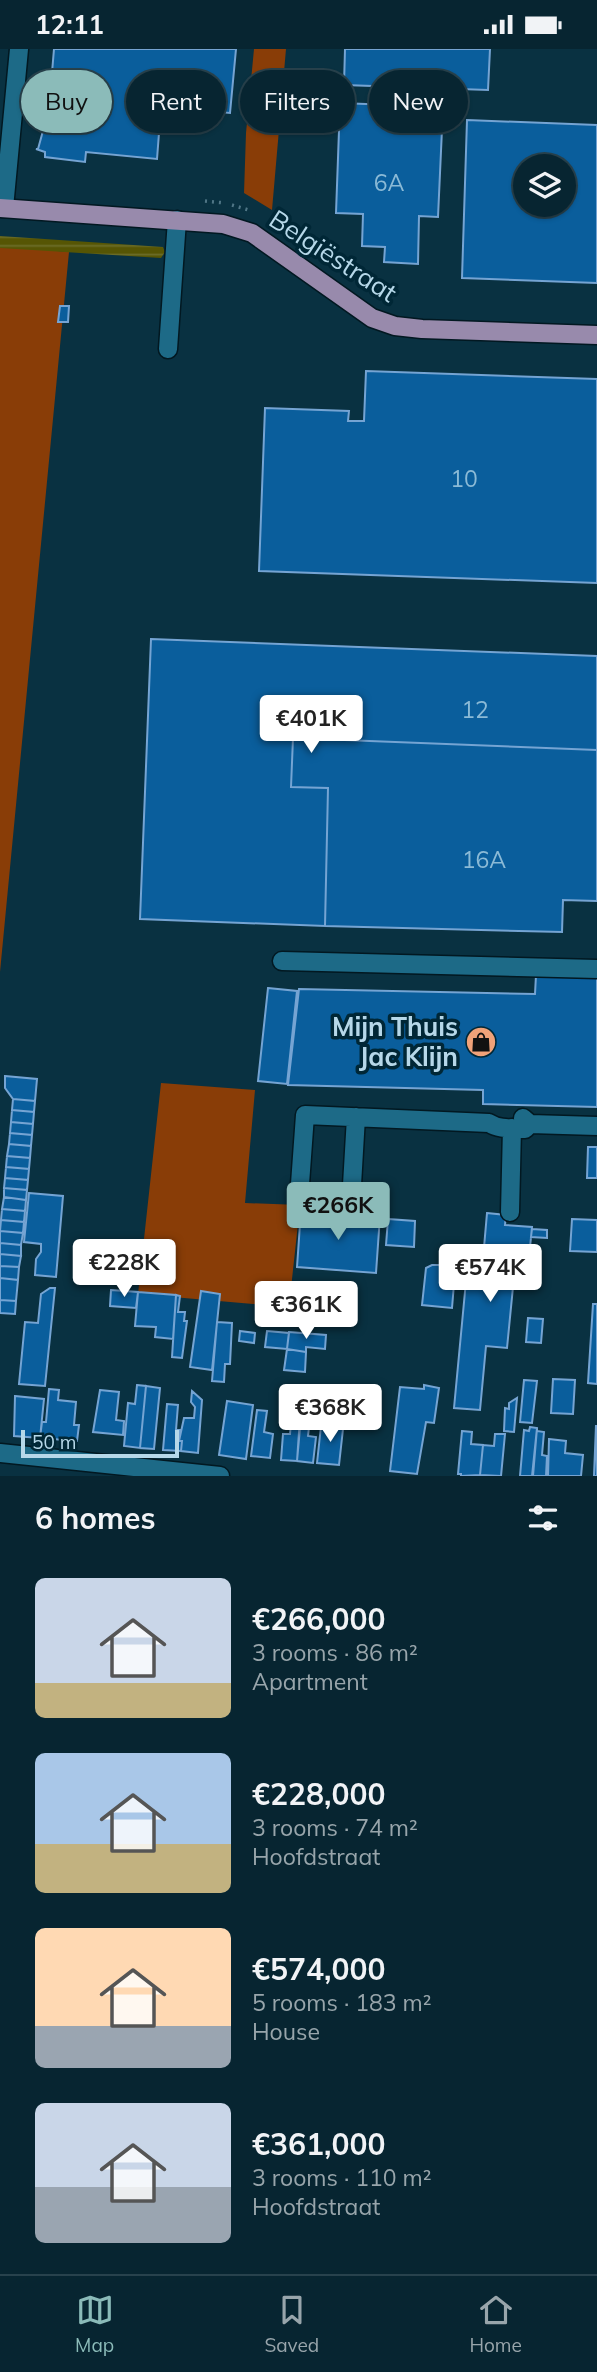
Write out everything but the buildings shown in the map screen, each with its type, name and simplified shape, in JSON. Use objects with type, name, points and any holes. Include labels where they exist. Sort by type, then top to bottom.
[{"type":"main road","name":"Belgiëstraat","points":[[2,208],[223,223],[252,233],[372,318],[395,326],[597,335]]},
{"type":"street","points":[[2,208],[19,49]]},
{"type":"street","points":[[168,349],[177,220]]},
{"type":"street","points":[[282,961],[597,969]]},
{"type":"street","points":[[300,1184],[305,1115],[489,1123],[497,1128],[525,1129],[530,1124],[597,1126]]},
{"type":"street","points":[[351,1202],[356,1117]]},
{"type":"street","points":[[489,1123],[497,1117],[506,1117],[525,1118],[530,1124]]},
{"type":"street","points":[[510,1212],[512,1128]]},
{"type":"street","points":[[0,1453],[220,1476]]},
{"type":"shaded area","points":[[254,49],[286,49],[284,70],[252,70]]},
{"type":"shaded area","points":[[246,133],[279,133],[272,210],[244,193]]},
{"type":"shaded area","points":[[0,236],[163,247],[165,252],[161,258],[0,248]]},
{"type":"shaded area","points":[[0,246],[69,252],[0,972]]},
{"type":"shaded area","points":[[161,1083],[255,1090],[245,1203],[300,1205],[289,1307],[138,1294]]},
{"type":"place","name":"Mijn Thuis Jac Klijn","points":[[481,1042]]}]
